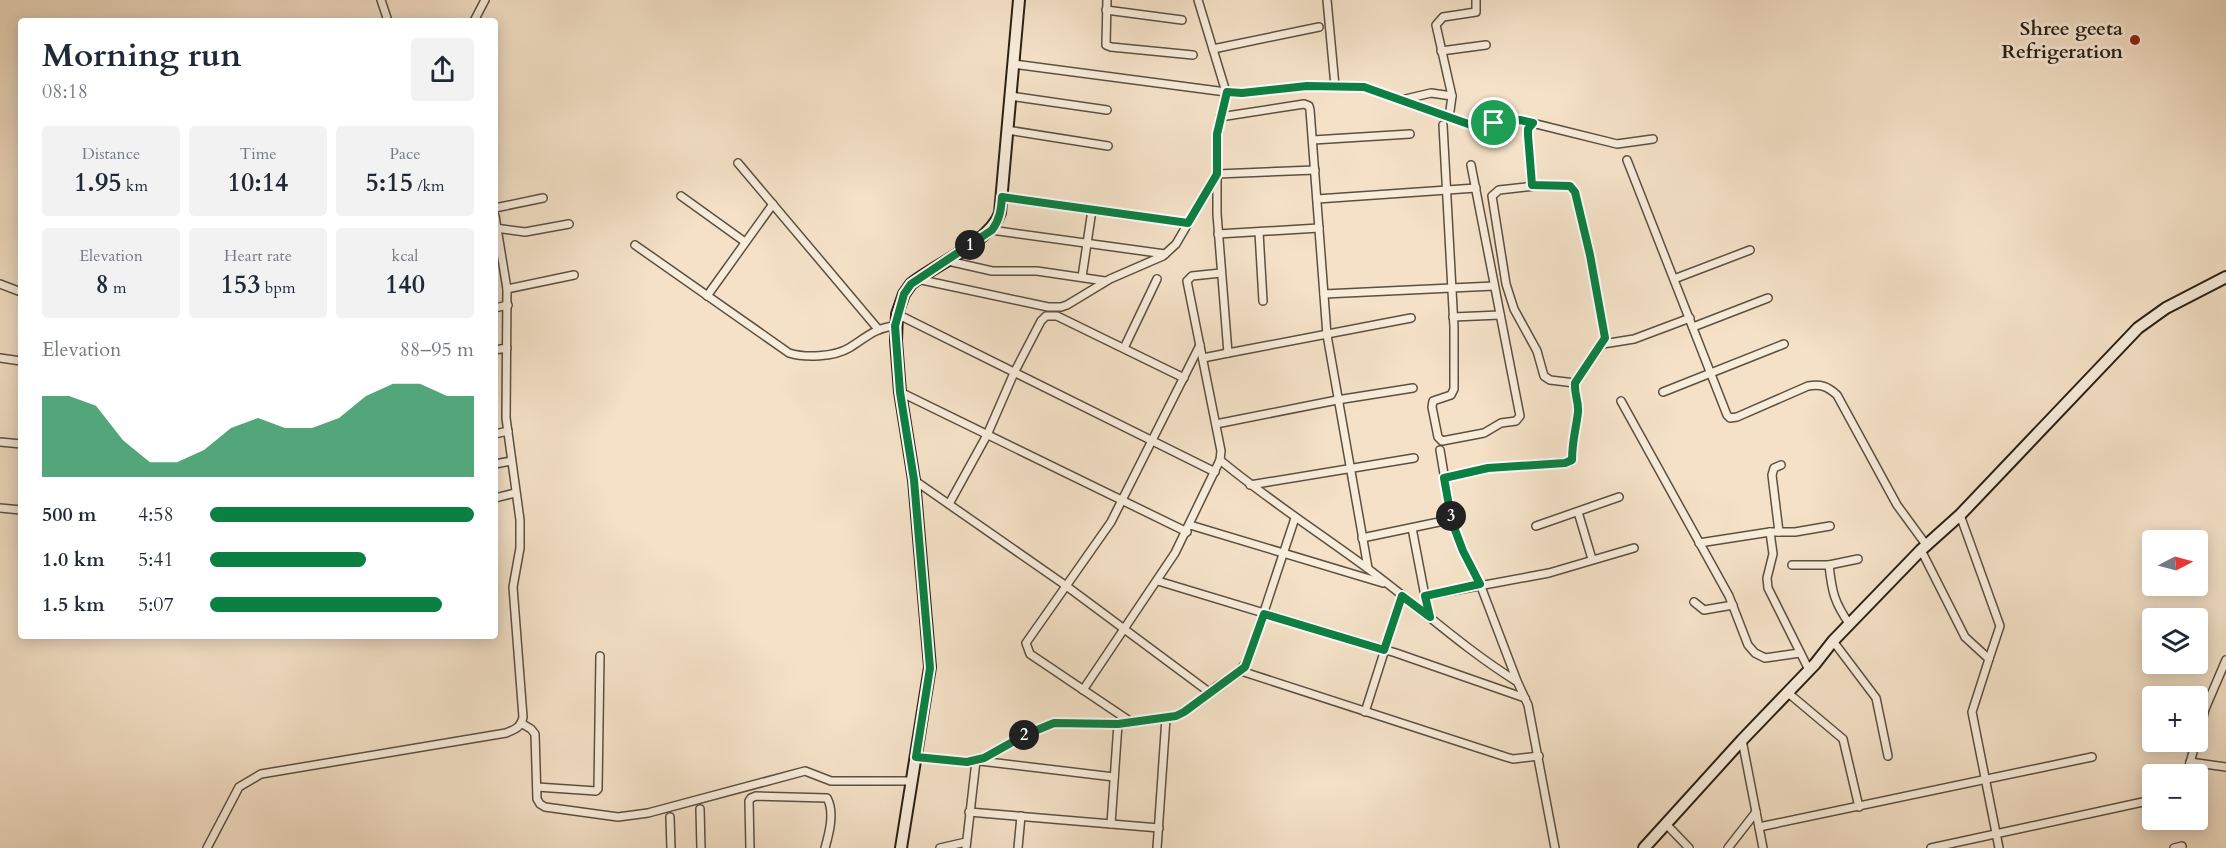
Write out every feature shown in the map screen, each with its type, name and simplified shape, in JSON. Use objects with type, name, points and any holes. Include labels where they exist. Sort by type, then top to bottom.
[{"type":"street","points":[[381,0],[387,18]]},
{"type":"street","points":[[476,18],[485,0]]},
{"type":"street","points":[[902,848],[930,668],[914,480],[900,392],[895,326],[904,294],[917,279],[992,230],[997,223],[1002,197],[1019,0]]},
{"type":"street","points":[[1107,0],[1105,41],[1111,47],[1193,55]]},
{"type":"street","points":[[1199,0],[1227,92],[1217,134],[1217,174],[1218,234],[1228,353]]},
{"type":"street","points":[[1328,0],[1335,86]]},
{"type":"street","points":[[1449,118],[1452,96],[1435,28],[1437,21],[1443,17],[1476,12],[1476,0]]},
{"type":"street","points":[[1106,10],[1182,20]]},
{"type":"street","points":[[1213,50],[1319,27]]},
{"type":"street","points":[[1441,51],[1486,45]]},
{"type":"street","points":[[1014,64],[1242,93],[1307,86],[1364,87],[1473,126],[1520,120],[1617,144],[1653,139]]},
{"type":"street","points":[[1401,100],[1431,93],[1452,96]]},
{"type":"street","points":[[1010,96],[1107,110]]},
{"type":"street","points":[[1220,117],[1307,105],[1310,110],[1327,335],[1368,568]]},
{"type":"street","points":[[1533,123],[1528,129],[1528,135],[1534,186]]},
{"type":"street","points":[[1443,125],[1452,286],[1454,389],[1450,394],[1433,401],[1438,437],[1442,441],[1484,433],[1501,423],[1519,419],[1472,165]]},
{"type":"street","points":[[1007,130],[1108,146]]},
{"type":"street","points":[[1313,140],[1410,134]]},
{"type":"street","points":[[1627,160],[1727,415],[1730,418],[1737,417],[1808,386],[1820,384],[1837,395],[1897,505],[1924,548],[1965,637],[1989,659]]},
{"type":"street","points":[[738,162],[878,329]]},
{"type":"street","points":[[1217,174],[1315,170]]},
{"type":"street","points":[[917,279],[1054,308],[1066,305],[1105,281],[1155,261],[1165,254],[1176,244],[1217,174]]},
{"type":"street","points":[[1444,478],[1488,468],[1570,462],[1572,460],[1572,437],[1578,412],[1574,392],[1575,383],[1605,338],[1575,192],[1570,186],[1534,186],[1498,190],[1492,196],[1506,284],[1514,309],[1537,351],[1544,376],[1550,380],[1575,383]]},
{"type":"street","points":[[1317,200],[1476,189]]},
{"type":"street","points":[[681,196],[745,242]]},
{"type":"street","points":[[1002,197],[1188,223]]},
{"type":"street","points":[[498,207],[543,198]]},
{"type":"street","points":[[707,296],[773,204]]},
{"type":"street","points":[[1082,277],[1092,210]]},
{"type":"street","points":[[498,228],[525,232],[569,224]]},
{"type":"street","points":[[1218,234],[1319,228]]},
{"type":"street","points":[[992,230],[1165,254]]},
{"type":"street","points":[[1259,232],[1263,301]]},
{"type":"street","points":[[635,245],[789,353],[798,356],[843,352],[878,329],[895,326]]},
{"type":"street","points":[[1674,279],[1750,250]]},
{"type":"street","points":[[946,261],[992,271],[1029,270],[1105,281]]},
{"type":"street","points":[[207,848],[239,787],[261,774],[506,733],[517,729],[521,723],[523,717],[513,587],[520,548],[520,530],[508,431],[507,289],[499,264]]},
{"type":"street","points":[[1083,690],[1123,628],[1158,581],[1189,528],[1220,460],[1221,451],[1187,281],[1192,276],[1221,273]]},
{"type":"street","points":[[507,289],[574,275]]},
{"type":"street","points":[[1644,848],[1809,670],[1833,641],[1960,514],[2138,328],[2166,308],[2226,277]]},
{"type":"street","points":[[1124,348],[1157,279]]},
{"type":"street","points":[[0,284],[18,291]]},
{"type":"street","points":[[1324,294],[1452,286],[1494,286]]},
{"type":"street","points":[[1693,327],[1768,298]]},
{"type":"street","points":[[498,307],[508,305]]},
{"type":"street","points":[[897,314],[1215,472]]},
{"type":"street","points":[[949,504],[987,435],[1014,373],[1041,321],[1049,315],[1057,316],[1184,378]]},
{"type":"street","points":[[1453,317],[1500,315]]},
{"type":"street","points":[[1203,358],[1411,318]]},
{"type":"street","points":[[1603,344],[1634,339],[1689,318]]},
{"type":"street","points":[[1663,392],[1784,344]]},
{"type":"street","points":[[1131,722],[1030,654],[1026,647],[1027,639],[1111,522],[1200,345]]},
{"type":"street","points":[[498,350],[507,348]]},
{"type":"street","points":[[0,358],[18,360]]},
{"type":"street","points":[[1216,424],[1337,400],[1413,388]]},
{"type":"street","points":[[900,392],[1122,500],[1189,528],[1389,585]]},
{"type":"street","points":[[1622,401],[1733,605],[1743,635],[1755,653],[1765,658],[1800,653]]},
{"type":"street","points":[[498,433],[508,431]]},
{"type":"street","points":[[0,442],[18,444]]},
{"type":"street","points":[[1440,450],[1452,522],[1463,551],[1480,584],[1531,714],[1555,848]]},
{"type":"street","points":[[1250,485],[1414,458]]},
{"type":"street","points":[[1220,460],[1295,518],[1368,568],[1482,659],[1517,681]]},
{"type":"street","points":[[498,463],[511,461]]},
{"type":"street","points":[[1781,465],[1774,468],[1772,475],[1775,532],[1767,578],[1768,588],[1809,670]]},
{"type":"street","points":[[914,480],[1065,585],[1209,692]]},
{"type":"street","points":[[498,497],[516,493]]},
{"type":"street","points":[[1536,526],[1619,497]]},
{"type":"street","points":[[0,508],[18,510]]},
{"type":"street","points":[[1578,512],[1592,559]]},
{"type":"street","points":[[1960,514],[2000,626],[1972,712],[1999,848]]},
{"type":"street","points":[[975,761],[1046,725],[1064,722],[1118,724],[1166,718],[1184,712],[1241,671],[1248,660],[1295,518]]},
{"type":"street","points":[[1362,538],[1439,522]]},
{"type":"street","points":[[1700,543],[1830,526]]},
{"type":"street","points":[[1412,528],[1430,617]]},
{"type":"street","points":[[1425,596],[1549,573],[1634,548]]},
{"type":"street","points":[[1792,565],[1829,565],[1858,560]]},
{"type":"street","points":[[1829,565],[1832,594],[1850,625]]},
{"type":"street","points":[[1158,581],[1384,650],[1525,698]]},
{"type":"street","points":[[1365,712],[1402,596]]},
{"type":"street","points":[[1694,602],[1704,610],[1733,605]]},
{"type":"street","points":[[1833,641],[1876,698],[1888,756]]},
{"type":"street","points":[[537,787],[596,791],[597,789],[600,656]]},
{"type":"street","points":[[2208,702],[2226,660]]},
{"type":"street","points":[[1241,671],[1513,759],[1539,756]]},
{"type":"street","points":[[1787,692],[1842,740],[1859,807]]},
{"type":"street","points":[[1157,848],[1166,718]]},
{"type":"street","points":[[521,723],[535,734],[537,799],[545,807],[618,817],[659,811],[798,772],[811,772],[831,781],[912,782]]},
{"type":"street","points":[[1111,824],[1118,724]]},
{"type":"street","points":[[1742,740],[1763,848]]},
{"type":"street","points":[[2193,752],[2190,762],[2226,767]]},
{"type":"street","points":[[916,757],[975,761],[1114,777]]},
{"type":"street","points":[[1759,827],[2092,757]]},
{"type":"street","points":[[940,848],[966,845],[975,761]]},
{"type":"street","points":[[750,848],[749,801],[756,796],[827,798],[831,812],[829,835],[825,848]]},
{"type":"street","points":[[1932,848],[2142,802]]},
{"type":"street","points":[[700,809],[701,848]]},
{"type":"street","points":[[969,812],[1159,828]]},
{"type":"street","points":[[1728,848],[1756,812]]},
{"type":"street","points":[[1018,848],[1022,816]]},
{"type":"street","points":[[670,817],[671,848]]},
{"type":"street","points":[[1666,824],[1689,848]]},
{"type":"place","name":"Shree geeta Refrigeration","points":[[2135,40]]},
{"type":"route","points":[[1307,86],[1364,87],[1471,125],[1494,123],[1520,120],[1533,123],[1528,129],[1532,185],[1573,188],[1590,255],[1605,340],[1575,383],[1574,392],[1578,412],[1572,437],[1572,460],[1570,462],[1488,468],[1444,478],[1452,522],[1463,551],[1480,584],[1425,596],[1430,617],[1402,596],[1384,650],[1264,614],[1245,667],[1176,716],[1118,724],[1054,723],[1039,728],[975,761],[916,757],[930,668],[914,480],[900,392],[895,326],[904,294],[911,284],[992,230],[997,223],[1002,197],[1188,223],[1217,174],[1217,134],[1227,92],[1242,93],[1307,86]]}]
